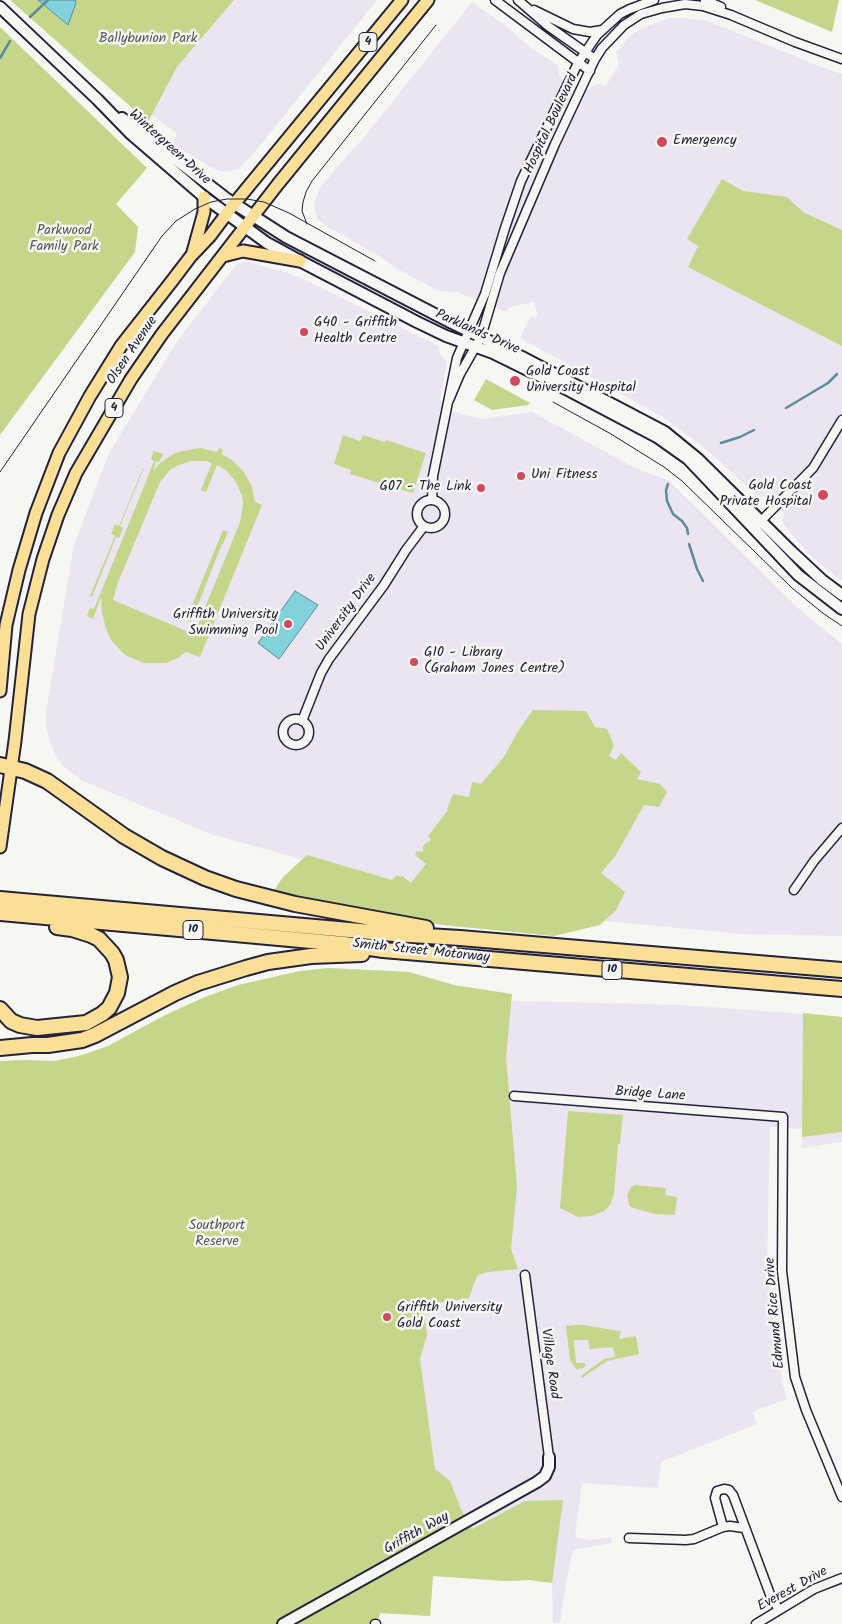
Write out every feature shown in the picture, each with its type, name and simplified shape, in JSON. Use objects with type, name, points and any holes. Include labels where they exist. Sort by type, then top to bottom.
[{"type":"highway","points":[[6,766],[25,771],[47,781],[131,840],[162,858],[205,878],[279,901],[422,927],[460,938]]},
{"type":"highway","points":[[0,1009],[11,1021],[30,1028],[86,1023],[109,1008],[117,993],[120,976],[116,960],[106,945],[99,939],[82,931],[16,921],[1,906]]},
{"type":"highway","name":"Smith Street Motorway","points":[[1,906],[460,938],[842,970]]},
{"type":"highway","name":"Smith Street Motorway","points":[[1,906],[383,950],[842,989]]},
{"type":"highway","points":[[0,1048],[48,1045],[82,1040],[198,983],[268,962],[310,956],[366,954],[383,950]]},
{"type":"highway","points":[[0,1038],[32,1045]]},
{"type":"main road","name":"Olsen Avenue","points":[[0,690],[6,625],[19,570],[36,513],[59,453],[90,396],[122,346],[191,256],[210,236],[230,208],[402,0]]},
{"type":"main road","name":"Olsen Avenue","points":[[0,847],[6,766],[30,614],[58,515],[76,473],[131,379],[162,334],[254,216],[428,0]]},
{"type":"main road","points":[[191,256],[204,212],[204,197]]},
{"type":"main road","points":[[223,256],[243,250],[300,262]]},
{"type":"street","points":[[495,0],[590,71]]},
{"type":"street","name":"Hospital Boulevard","points":[[464,342],[485,294],[504,228],[522,181],[578,63],[602,30],[620,14],[630,8],[654,0]]},
{"type":"street","name":"Hospital Boulevard","points":[[704,0],[731,14]]},
{"type":"street","points":[[521,2],[573,29],[590,32],[602,30]]},
{"type":"street","points":[[521,2],[548,26],[595,59]]},
{"type":"street","name":"Hospital Boulevard","points":[[478,342],[500,273],[540,178],[595,59],[602,48],[624,25],[641,14],[662,8],[686,4],[703,6],[731,14],[796,42],[842,59]]},
{"type":"street","name":"Wintergreen Drive","points":[[0,8],[98,100],[131,134],[204,197],[230,208]]},
{"type":"street","name":"Wintergreen Drive","points":[[98,100],[230,208]]},
{"type":"street","points":[[526,172],[540,178]]},
{"type":"street","points":[[522,181],[536,188]]},
{"type":"street","name":"Parklands Drive","points":[[230,208],[254,216],[301,245],[469,331],[478,342],[664,432],[698,459],[757,525],[798,575],[842,608]]},
{"type":"street","name":"Parklands Drive","points":[[230,208],[246,227],[267,243],[300,262],[417,322],[464,342],[478,342]]},
{"type":"street","points":[[432,500],[433,476],[443,424],[457,358],[464,342]]},
{"type":"street","points":[[449,400],[460,374],[478,342]]},
{"type":"street","points":[[757,525],[813,468],[842,420]]},
{"type":"street","points":[[437,501],[444,507],[444,520],[437,527],[424,526],[418,519],[418,509],[423,502],[437,501]]},
{"type":"street","name":"Parklands Drive","points":[[757,525],[842,595]]},
{"type":"street","name":"University Drive","points":[[302,721],[321,673],[329,659],[384,585],[424,526]]},
{"type":"street","points":[[794,890],[814,861],[842,828]]},
{"type":"street","name":"Bridge Lane","points":[[514,1096],[783,1118]]},
{"type":"street","name":"Edmund Rice Drive","points":[[783,1118],[782,1271],[795,1377],[806,1410],[842,1497]]},
{"type":"street","name":"Village Road","points":[[525,1275],[549,1457]]},
{"type":"street","name":"Griffith Way","points":[[283,1624],[537,1482],[546,1476],[549,1467],[549,1457]]},
{"type":"street","points":[[723,1527],[715,1498],[717,1492],[724,1489],[731,1493],[771,1597],[779,1610]]},
{"type":"street","points":[[629,1538],[686,1540],[723,1527],[744,1528]]},
{"type":"street","name":"Everest Drive","points":[[756,1624],[814,1589],[842,1578]]},
{"type":"shaded area","points":[[234,0],[377,0],[254,153],[238,169],[229,172],[219,171],[209,166],[175,145],[173,141],[177,133],[152,115],[177,67]]},
{"type":"shaded area","name":"Gold Coast University Hospital","points":[[472,2],[510,29],[531,48],[556,64],[559,68],[559,77],[586,91],[592,86],[599,84],[606,86],[619,64],[616,53],[627,39],[647,26],[670,18],[708,21],[842,74],[842,581],[805,550],[782,522],[785,514],[766,496],[756,496],[702,446],[663,417],[520,338],[530,318],[538,316],[534,302],[509,308],[506,312],[457,292],[438,291],[394,267],[379,256],[328,227],[317,218],[314,204],[319,190],[347,155],[363,139]]},
{"type":"shaded area","points":[[245,261],[303,279],[438,346],[441,356],[447,362],[440,400],[454,412],[481,419],[532,412],[635,468],[668,480],[801,611],[842,644],[842,936],[742,934],[553,916],[391,884],[211,834],[83,781],[62,765],[49,739],[46,727],[46,713],[74,545],[109,453],[178,340],[236,265]]},
{"type":"shaded area","name":"Southport Reserve","points":[[396,998],[683,1005],[842,1017],[842,1142],[802,1148],[802,1129],[770,1127],[767,1269],[782,1383],[787,1399],[752,1412],[757,1424],[661,1462],[658,1488],[582,1483],[575,1537],[590,1540],[611,1537],[612,1543],[573,1550],[560,1623],[553,1623],[552,1583],[529,1580],[506,1581],[433,1576],[430,1616],[0,1575],[0,1148]]},
{"type":"green space","name":"Ballybunion Park","points":[[10,0],[234,0],[177,67],[148,122]]},
{"type":"green space","points":[[755,0],[839,0],[832,32]]},
{"type":"green space","name":"Parkwood Family Park","points":[[0,27],[147,168],[116,204],[138,227],[135,252],[0,435]]},
{"type":"green space","points":[[722,179],[743,191],[787,197],[803,212],[842,230],[842,346],[688,267],[698,246],[687,239]]},
{"type":"green space","points":[[486,379],[530,403],[528,405],[492,410],[474,400]]},
{"type":"green space","points":[[343,435],[360,441],[363,435],[385,442],[386,440],[426,453],[413,493],[350,474],[351,470],[334,464]]},
{"type":"green space","points":[[200,448],[217,452],[219,448],[223,450],[222,454],[232,460],[244,472],[252,487],[255,502],[262,505],[200,657],[186,652],[166,663],[144,663],[125,655],[111,640],[102,613],[101,597],[93,619],[87,616],[90,608],[94,609],[145,484],[154,461],[151,459],[154,451],[163,454],[159,462],[156,461],[153,471],[160,463],[175,453]],"holes":[[[191,461],[212,463],[201,490],[206,492],[217,465],[226,470],[236,482],[243,503],[239,525],[199,622],[191,633],[113,600],[117,585],[160,482],[176,466]]]},
{"type":"green space","points":[[143,468],[120,526],[123,528],[119,538],[116,537],[92,597],[90,596],[115,536],[111,534],[115,524],[119,526]]},
{"type":"green space","points":[[223,530],[228,532],[191,622],[186,620]]},
{"type":"green space","points":[[533,710],[586,711],[595,727],[607,729],[614,746],[609,756],[616,760],[621,753],[641,772],[637,779],[660,784],[667,792],[659,807],[644,805],[616,855],[601,873],[625,892],[616,910],[600,925],[554,936],[443,925],[330,906],[273,892],[283,877],[307,855],[392,880],[397,875],[402,876],[411,883],[426,864],[415,855],[417,851],[423,852],[423,846],[430,841],[431,839],[428,836],[448,810],[453,794],[469,797],[472,782],[481,784],[504,757],[517,733]]},
{"type":"green space","name":"Southport Reserve","points":[[329,968],[409,972],[454,985],[512,994],[506,1057],[517,1187],[511,1249],[518,1269],[478,1275],[469,1298],[423,1305],[427,1335],[420,1359],[435,1469],[450,1481],[460,1507],[472,1529],[525,1501],[563,1500],[552,1583],[529,1580],[506,1581],[433,1576],[430,1616],[380,1613],[377,1624],[0,1624],[0,1061],[54,1061],[79,1056],[108,1046],[165,1015],[238,985],[300,971]]},
{"type":"green space","points":[[803,1013],[842,1017],[842,1132],[802,1137]]},
{"type":"green space","points":[[568,1111],[623,1115],[620,1144],[618,1144],[614,1194],[610,1205],[603,1212],[591,1216],[578,1217],[560,1208]]},
{"type":"green space","points":[[635,1185],[666,1188],[665,1195],[677,1197],[675,1215],[655,1214],[630,1207],[627,1195],[631,1187]]},
{"type":"green space","points":[[573,1325],[621,1331],[619,1339],[636,1336],[639,1354],[607,1361],[582,1378],[581,1376],[604,1359],[615,1357],[613,1347],[590,1349],[588,1340],[575,1340],[576,1363],[585,1363],[582,1369],[577,1370],[570,1360],[566,1326]]},
{"type":"water","points":[[38,0],[75,0],[76,3],[68,25]]},
{"type":"water","name":"Griffith University Swimming Pool","points":[[295,591],[318,605],[279,659],[258,643]]},
{"type":"waterway","points":[[30,17],[48,0]]},
{"type":"waterway","points":[[0,58],[10,41]]},
{"type":"waterway","points":[[786,408],[828,383],[837,374]]},
{"type":"waterway","points":[[721,443],[754,430]]},
{"type":"waterway","points":[[668,484],[666,490],[667,501],[673,514],[687,528],[688,534]]},
{"type":"waterway","points":[[689,544],[703,581]]},
{"type":"tram line","points":[[307,224],[302,211],[303,202],[312,181],[436,25]]},
{"type":"tram line","points":[[0,472],[162,236],[176,221],[195,209],[211,202],[227,199],[247,199],[264,202],[289,213],[375,261]]},
{"type":"tram line","points":[[553,402],[611,434],[664,467],[682,481],[792,588],[842,626]]},
{"type":"place","name":"Emergency","points":[[662,142]]},
{"type":"place","name":"G40 - Griffith Health Centre","points":[[304,332]]},
{"type":"place","name":"Gold Coast University Hospital","points":[[515,381]]},
{"type":"place","name":"Uni Fitness","points":[[521,476]]},
{"type":"place","name":"G07 - The Link","points":[[481,488]]},
{"type":"place","name":"Gold Coast Private Hospital","points":[[823,495]]},
{"type":"place","name":"Griffith University Swimming Pool","points":[[288,624]]},
{"type":"place","name":"G10 - Library (Graham Jones Centre)","points":[[414,662]]},
{"type":"place","name":"Griffith University Gold Coast","points":[[387,1317]]}]
